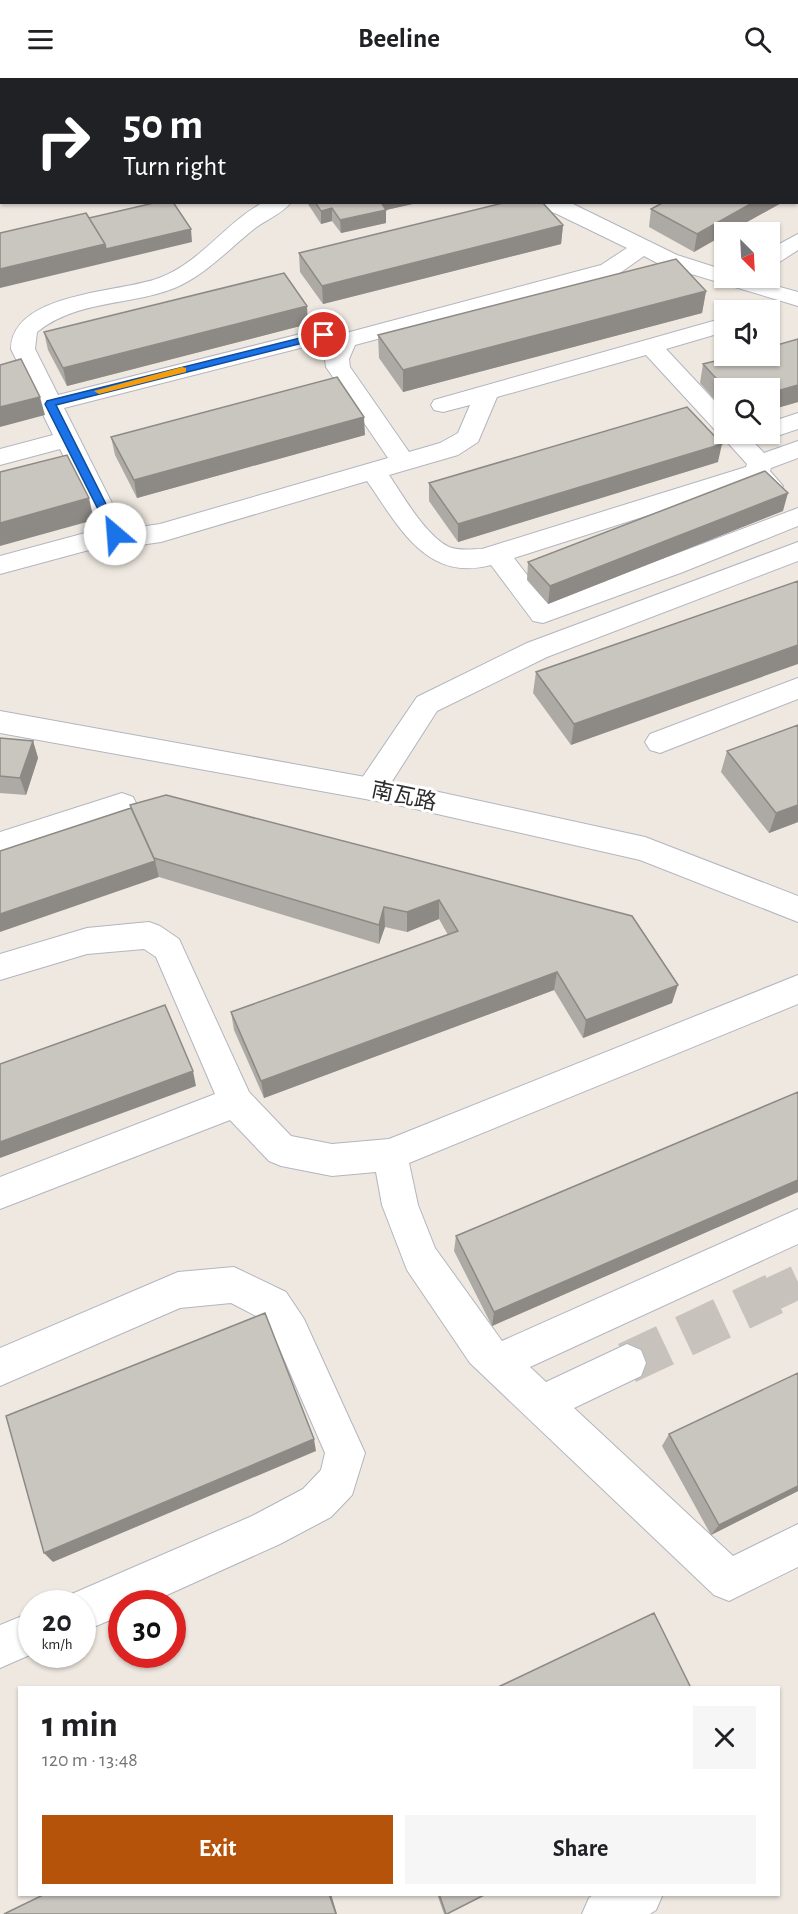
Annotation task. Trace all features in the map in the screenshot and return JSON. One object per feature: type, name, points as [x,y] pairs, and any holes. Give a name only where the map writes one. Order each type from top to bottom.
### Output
[{"type":"street","points":[[115,534],[23,349],[23,338],[29,327],[41,318],[73,305],[147,288],[184,276],[260,214],[277,204]]},
{"type":"street","points":[[549,204],[565,209],[669,260],[714,273]]},
{"type":"street","points":[[780,252],[798,241]]},
{"type":"street","points":[[0,438],[59,422],[324,335],[346,340],[609,270],[642,247]]},
{"type":"street","points":[[744,288],[755,296],[798,299]]},
{"type":"street","points":[[443,405],[714,328]]},
{"type":"street","points":[[346,340],[337,359],[338,367],[404,463]]},
{"type":"street","points":[[651,346],[714,414]]},
{"type":"street","points":[[0,565],[115,534],[133,537],[161,533],[449,449],[469,437],[487,392]]},
{"type":"street","points":[[0,457],[59,422]]},
{"type":"street","points":[[748,444],[798,473]]},
{"type":"street","points":[[374,472],[422,538],[439,552],[463,559],[483,558],[773,460]]},
{"type":"street","points":[[496,553],[543,614],[674,566],[798,516],[773,460]]},
{"type":"street","points":[[371,789],[427,704],[537,650],[798,551]]},
{"type":"street","points":[[660,742],[798,688]]},
{"type":"street","name":"南瓦路","points":[[0,722],[371,789],[645,849],[798,909]]},
{"type":"street","points":[[0,844],[122,805]]},
{"type":"street","points":[[0,967],[87,941],[149,935],[168,948],[236,1102],[281,1150],[332,1160],[390,1155],[798,988]]},
{"type":"street","points":[[0,1193],[236,1102]]},
{"type":"street","points":[[390,1155],[400,1206],[420,1258],[484,1350],[497,1363],[729,1580],[798,1545]]},
{"type":"street","points":[[497,1363],[798,1226]]},
{"type":"street","points":[[0,1367],[178,1290],[234,1285],[273,1305],[291,1332],[345,1453],[338,1481],[317,1503],[266,1530],[96,1605]]},
{"type":"street","points":[[541,1404],[627,1363]]},
{"type":"street","points":[[0,1647],[18,1640]]},
{"type":"street","points":[[604,1914],[636,1896]]},
{"type":"building","points":[[149,204],[174,204],[191,229],[106,249],[89,218]]},
{"type":"building","points":[[316,204],[382,204],[386,210],[340,220],[332,208],[321,211]]},
{"type":"building","points":[[499,204],[544,204],[563,225],[322,286],[299,253]]},
{"type":"building","points":[[660,204],[750,204],[718,222],[714,222],[714,224],[697,234],[651,209]]},
{"type":"building","points":[[86,213],[105,244],[0,269],[0,233]]},
{"type":"building","points":[[676,259],[706,291],[403,370],[378,335]]},
{"type":"building","points":[[284,273],[307,306],[63,368],[44,332]]},
{"type":"building","points":[[798,339],[798,385],[780,390],[780,378],[716,378],[703,364],[714,361],[714,366],[780,366],[780,344]]},
{"type":"building","points":[[21,359],[40,397],[0,407],[0,365]]},
{"type":"building","points":[[337,377],[364,417],[134,480],[111,437]]},
{"type":"building","points":[[687,407],[714,436],[714,444],[722,444],[458,524],[429,483]]},
{"type":"building","points":[[67,455],[89,498],[0,523],[0,472]]},
{"type":"building","points":[[765,471],[788,493],[550,586],[528,562]]},
{"type":"building","points":[[798,581],[798,645],[574,724],[536,672]]},
{"type":"building","points":[[798,725],[798,805],[776,813],[727,751]]},
{"type":"building","points":[[0,738],[33,741],[20,778],[0,776]]},
{"type":"building","points":[[166,795],[632,916],[678,985],[586,1020],[557,972],[261,1081],[231,1012],[458,931],[439,900],[407,912],[384,907],[379,925],[154,858],[130,805]]},
{"type":"building","points":[[131,808],[155,861],[0,914],[0,851]]},
{"type":"building","points":[[165,1005],[193,1071],[0,1142],[0,1064]]},
{"type":"building","points":[[798,1092],[798,1180],[494,1312],[456,1236]]},
{"type":"building","points":[[265,1313],[314,1439],[44,1553],[6,1416]]},
{"type":"building","points":[[798,1373],[798,1486],[719,1525],[669,1434]]},
{"type":"building","points":[[654,1613],[690,1686],[500,1686]]},
{"type":"building","points":[[41,1896],[330,1896],[336,1914],[4,1914]]},
{"type":"building","points":[[440,1896],[482,1896],[446,1914]]},
{"type":"tunnel","points":[[770,1295],[798,1282]]},
{"type":"tunnel","points":[[627,1363],[774,1294]]},
{"type":"slow traffic","points":[[99,391],[182,370]]},
{"type":"route","points":[[115,534],[50,404],[324,335]]}]
